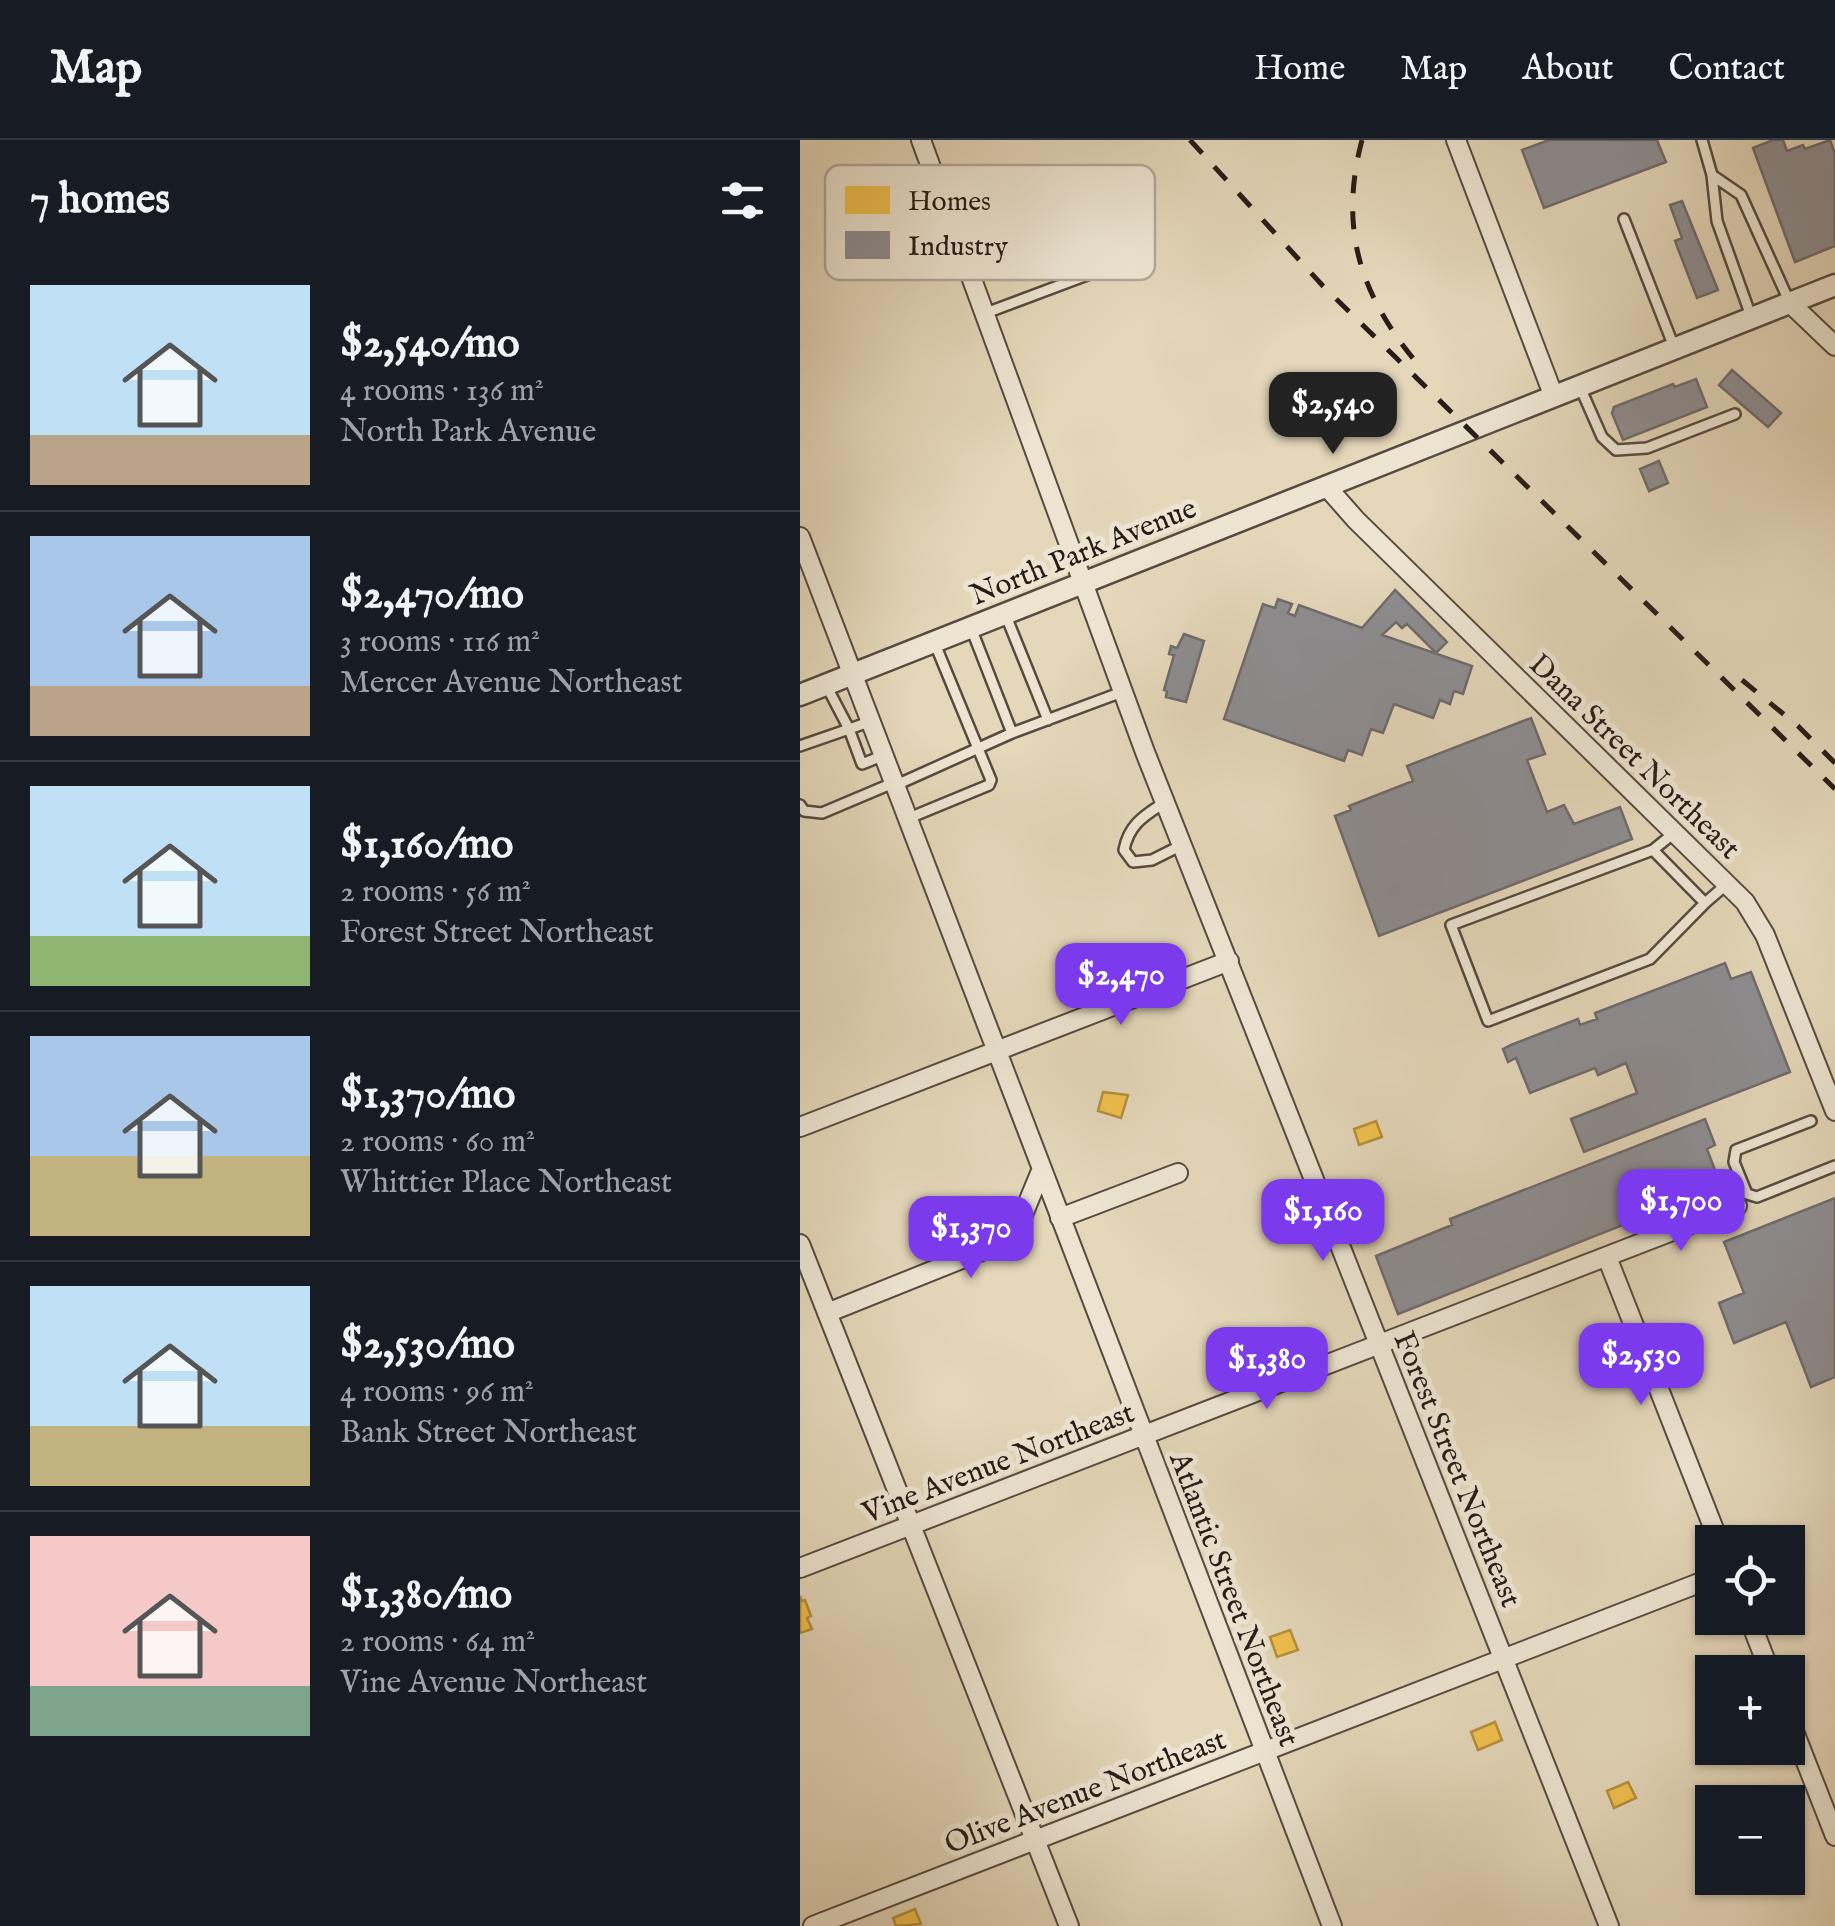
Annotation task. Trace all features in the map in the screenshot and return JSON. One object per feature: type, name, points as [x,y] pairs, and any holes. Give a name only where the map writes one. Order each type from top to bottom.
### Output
[{"type":"street","name":"Forest Street Northeast","points":[[921,140],[930,165]]},
{"type":"street","points":[[1456,140],[1554,397]]},
{"type":"street","name":"Forest Street Northeast","points":[[974,280],[1122,692],[1609,1926]]},
{"type":"street","name":"North Park Avenue","points":[[800,695],[1835,285]]},
{"type":"street","points":[[1790,304],[1835,346]]},
{"type":"street","name":"Dana Street Northeast","points":[[1326,486],[1727,884],[1761,925],[1835,1111]]},
{"type":"street","name":"Atlantic Street Northeast","points":[[800,537],[1332,1926]]},
{"type":"street","points":[[800,1127],[1228,961]]},
{"type":"street","points":[[827,1313],[1009,1240],[1041,1171]]},
{"type":"street","points":[[1060,1218],[1178,1173]]},
{"type":"street","name":"Vine Avenue Northeast","points":[[800,1568],[1737,1206]]},
{"type":"street","points":[[800,1244],[1069,1926]]},
{"type":"street","points":[[1608,1257],[1712,1525]]},
{"type":"street","name":"Olive Avenue Northeast","points":[[817,1925],[1695,1585]]},
{"type":"street","points":[[1805,1759],[1835,1836]]},
{"type":"lane","points":[[1702,140],[1712,175],[1717,221],[1752,319]]},
{"type":"lane","points":[[1712,175],[1742,194],[1790,304]]},
{"type":"lane","points":[[1624,219],[1675,349]]},
{"type":"lane","points":[[986,313],[1074,280]]},
{"type":"lane","points":[[1580,387],[1602,437],[1616,450],[1647,448],[1735,414]]},
{"type":"lane","points":[[1006,614],[1048,720]]},
{"type":"lane","points":[[971,628],[1012,734]]},
{"type":"lane","points":[[906,818],[989,786],[989,774],[934,642]]},
{"type":"lane","points":[[826,685],[862,764],[882,756]]},
{"type":"lane","points":[[800,805],[804,811],[822,814],[1122,692]]},
{"type":"lane","points":[[800,746],[869,722]]},
{"type":"lane","points":[[1165,802],[1136,820],[1127,834],[1124,850],[1133,862],[1142,863],[1182,845]]},
{"type":"lane","points":[[1674,832],[1654,850],[1451,925],[1488,1022],[1650,959],[1727,884]]},
{"type":"lane","points":[[1654,850],[1705,903]]},
{"type":"lane","points":[[1811,1120],[1736,1150],[1732,1156],[1748,1194],[1756,1197],[1835,1166]]},
{"type":"building: Homes","points":[[1103,1092],[1128,1095],[1121,1118],[1098,1111]]},
{"type":"building: Homes","points":[[1376,1121],[1382,1137],[1359,1145],[1354,1129]]},
{"type":"building: Homes","points":[[800,1596],[811,1616],[807,1618],[812,1629],[800,1633]]},
{"type":"building: Homes","points":[[1290,1630],[1298,1650],[1277,1657],[1270,1637]]},
{"type":"building: Homes","points":[[1495,1722],[1502,1740],[1478,1750],[1471,1732]]},
{"type":"building: Homes","points":[[1628,1782],[1636,1798],[1614,1808],[1607,1791]]},
{"type":"building: Homes","points":[[915,1909],[921,1924],[896,1926],[893,1918]]},
{"type":"building: Industry","points":[[1549,140],[1657,140],[1666,162],[1544,208],[1522,150]]},
{"type":"building: Industry","points":[[1783,140],[1787,151],[1830,140],[1835,154],[1835,246],[1795,262],[1753,148]]},
{"type":"building: Industry","points":[[1682,201],[1718,290],[1697,298],[1675,241],[1682,238],[1670,205]]},
{"type":"building: Industry","points":[[1732,370],[1781,413],[1768,427],[1719,385]]},
{"type":"building: Industry","points":[[1696,379],[1707,407],[1623,440],[1612,413],[1614,407]]},
{"type":"building: Industry","points":[[1659,461],[1668,483],[1649,491],[1640,469]]},
{"type":"building: Industry","points":[[1395,590],[1447,642],[1436,653],[1407,624],[1402,628],[1396,622],[1382,635],[1472,666],[1463,694],[1454,691],[1450,704],[1440,700],[1433,718],[1394,704],[1383,733],[1371,729],[1362,755],[1348,750],[1344,761],[1224,719],[1263,604],[1275,608],[1278,599],[1292,604],[1288,613],[1295,616],[1299,605],[1362,628]]},
{"type":"building: Industry","points":[[1184,634],[1204,641],[1186,702],[1166,697],[1164,690],[1174,655],[1169,654],[1171,646],[1177,648]]},
{"type":"building: Industry","points":[[1531,718],[1545,754],[1527,760],[1547,812],[1564,805],[1574,824],[1620,807],[1632,839],[1379,936],[1335,816],[1351,810],[1349,806],[1413,781],[1407,766]]},
{"type":"building: Industry","points":[[1725,963],[1731,979],[1751,972],[1790,1072],[1584,1152],[1571,1119],[1637,1093],[1626,1063],[1598,1075],[1595,1068],[1530,1093],[1516,1058],[1508,1062],[1503,1049],[1511,1045],[1578,1019],[1580,1025],[1597,1019],[1595,1013]]},
{"type":"building: Industry","points":[[1705,1119],[1715,1145],[1707,1149],[1721,1186],[1398,1314],[1376,1256],[1452,1225],[1450,1219]]},
{"type":"building: Industry","points":[[1835,1198],[1835,1377],[1811,1387],[1786,1322],[1734,1343],[1719,1303],[1744,1293],[1724,1242]]},
{"type":"railway","points":[[1190,140],[1323,286],[1835,789]]},
{"type":"railway","points":[[1362,140],[1353,202],[1359,258],[1380,310],[1416,362]]},
{"type":"railway","points":[[1742,680],[1835,763]]}]
